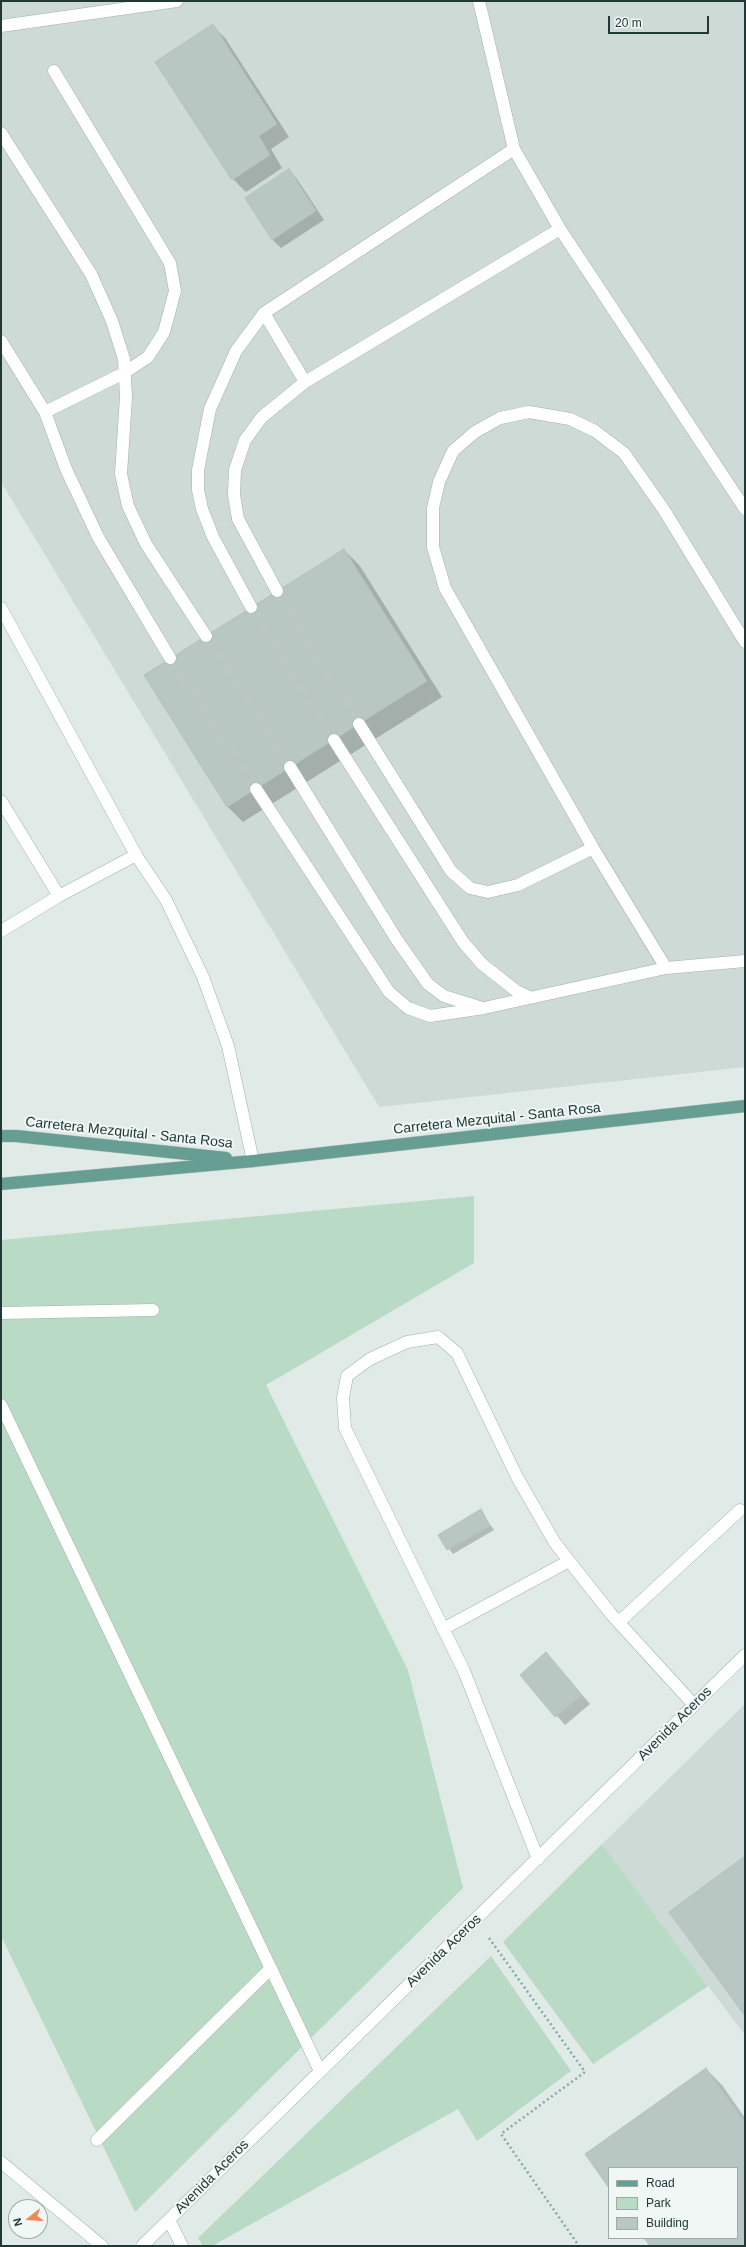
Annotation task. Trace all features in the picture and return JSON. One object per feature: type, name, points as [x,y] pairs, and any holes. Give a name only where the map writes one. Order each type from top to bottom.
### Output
[{"type":"main road","name":"Carretera Mezquital - Santa Rosa","points":[[1,1184],[253,1161],[745,1106]]},
{"type":"main road","name":"Carretera Mezquital - Santa Rosa","points":[[1,1136],[16,1136],[253,1161]]},
{"type":"street","points":[[1,26],[177,1]]},
{"type":"street","points":[[479,1],[514,149],[560,229],[745,509]]},
{"type":"street","points":[[45,412],[124,373],[148,357],[164,332],[175,291],[170,263],[54,71]]},
{"type":"street","points":[[1,133],[91,274],[112,321],[124,359],[126,397],[121,474],[128,506],[146,544],[206,636]]},
{"type":"street","points":[[252,607],[213,537],[202,509],[198,490],[198,470],[210,409],[236,351],[264,313],[514,149]]},
{"type":"street","points":[[277,591],[238,519],[234,495],[235,470],[245,440],[262,418],[305,382],[560,229]]},
{"type":"street","points":[[264,313],[305,382]]},
{"type":"street","points":[[1,341],[45,412],[66,469],[98,537],[170,658]]},
{"type":"street","points":[[666,968],[593,848],[445,588],[433,547],[433,508],[439,482],[453,451],[475,432],[500,418],[529,412],[570,419],[595,431],[624,453],[664,510],[745,642]]},
{"type":"street","points":[[1,608],[136,855],[166,900],[203,977],[228,1046],[253,1161]]},
{"type":"street","points":[[359,724],[451,871],[470,888],[488,892],[518,885],[593,848]]},
{"type":"street","points":[[334,740],[463,942],[482,964],[515,990],[529,997]]},
{"type":"street","points":[[290,767],[397,940],[428,984],[444,996],[484,1008]]},
{"type":"street","points":[[256,789],[389,992],[408,1008],[430,1016],[484,1008],[666,968],[745,961]]},
{"type":"street","points":[[1,801],[4,814],[59,896]]},
{"type":"street","points":[[1,931],[59,896],[136,855]]},
{"type":"street","points":[[1,1313],[154,1310]]},
{"type":"street","points":[[538,1859],[464,1671],[345,1428],[343,1398],[347,1376],[370,1359],[407,1342],[438,1337],[458,1353],[517,1477],[555,1543],[619,1622],[694,1705]]},
{"type":"street","points":[[1,1405],[320,2071]]},
{"type":"street","points":[[619,1622],[740,1510]]},
{"type":"street","points":[[443,1629],[570,1561]]},
{"type":"street","name":"Avenida Aceros","points":[[142,2246],[745,1655]]},
{"type":"street","points":[[97,2140],[270,1969]]},
{"type":"street","points":[[1,2162],[102,2246]]},
{"type":"street","points":[[169,2220],[182,2246]]},
{"type":"path","points":[[476,1920],[585,2072],[501,2134],[579,2246]]},
{"type":"shaded area","points":[[1,1],[745,1],[745,1067],[379,1107],[1,482]]},
{"type":"shaded area","points":[[745,1704],[745,2035],[602,1844]]},
{"type":"green space","points":[[474,1196],[474,1263],[266,1385],[408,1670],[463,1888],[135,2212],[1,1936],[1,1240]]},
{"type":"green space","points":[[602,1844],[708,1986],[593,2064],[503,1942]]},
{"type":"green space","points":[[491,1956],[571,2071],[477,2141],[458,2109],[212,2246],[203,2246],[198,2238]]},
{"type":"building","points":[[213,24],[277,124],[259,136],[270,155],[232,180],[155,62]]},
{"type":"building","points":[[289,169],[316,211],[272,240],[245,198]]},
{"type":"building","points":[[344,549],[427,681],[227,807],[144,675]]},
{"type":"building","points":[[481,1509],[490,1526],[447,1550],[438,1535]]},
{"type":"building","points":[[546,1652],[582,1695],[555,1717],[520,1675]]},
{"type":"building","points":[[745,1856],[745,2016],[669,1912]]},
{"type":"building","points":[[706,2068],[745,2123],[745,2246],[650,2246],[645,2239],[738,2239],[738,2167],[608,2167],[608,2187],[585,2154]]},
{"type":"tunnel","points":[[277,591],[359,724]]},
{"type":"tunnel","points":[[251,607],[334,740]]},
{"type":"tunnel","points":[[206,636],[290,767]]},
{"type":"tunnel","points":[[170,658],[256,789]]}]
